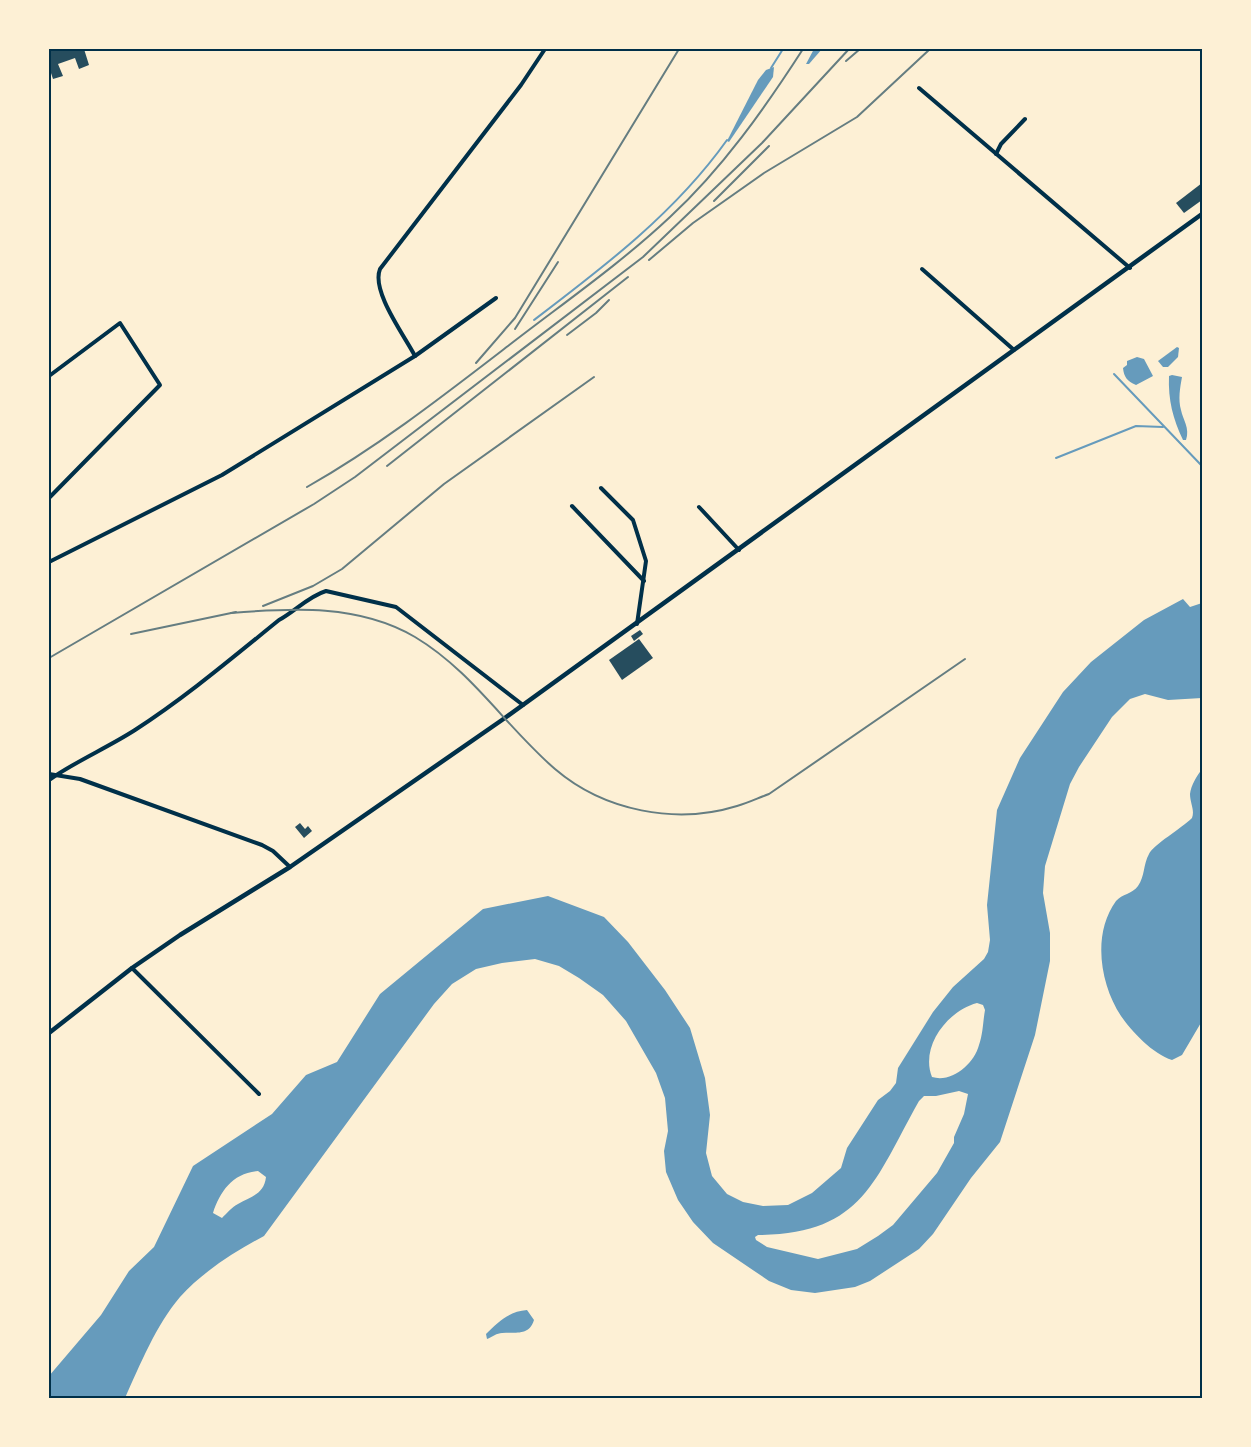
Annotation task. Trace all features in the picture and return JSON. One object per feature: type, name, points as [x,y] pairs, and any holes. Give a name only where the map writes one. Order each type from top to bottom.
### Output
[{"type":"street","points":[[415,356],[378,286],[377,277],[380,269],[521,85],[545,49]]},
{"type":"street","points":[[919,88],[1130,268]]},
{"type":"street","points":[[996,154],[1000,144],[1025,119]]},
{"type":"street","points":[[49,1033],[132,968],[180,935],[290,867],[523,705],[1130,268],[1202,214]]},
{"type":"street","points":[[922,269],[1014,350]]},
{"type":"street","points":[[49,562],[222,474],[415,356],[496,298]]},
{"type":"street","points":[[49,376],[120,323],[160,385],[49,498]]},
{"type":"street","points":[[601,488],[633,520],[646,561],[637,624]]},
{"type":"street","points":[[572,506],[644,581]]},
{"type":"street","points":[[699,507],[739,550]]},
{"type":"street","points":[[49,780],[68,766],[133,731],[193,690],[278,620],[294,612],[316,595],[326,591],[396,607],[523,705]]},
{"type":"street","points":[[49,774],[80,779],[262,845],[273,851],[290,867]]},
{"type":"street","points":[[132,968],[259,1094]]},
{"type":"water","points":[[814,49],[822,49],[809,64],[806,64]]},
{"type":"water","points":[[774,67],[773,77],[729,142],[727,141],[758,80],[766,70]]},
{"type":"water","points":[[1177,347],[1179,348],[1178,357],[1168,367],[1163,367],[1158,361]]},
{"type":"water","points":[[1137,357],[1144,359],[1153,376],[1136,385],[1126,378],[1123,368],[1127,365],[1127,361]]},
{"type":"water","points":[[1169,376],[1182,377],[1180,402],[1187,428],[1186,440],[1183,440],[1176,425],[1172,409],[1169,393]]},
{"type":"water","points":[[1183,599],[1190,607],[1202,603],[1202,698],[1168,700],[1145,694],[1130,699],[1112,717],[1070,784],[1045,866],[1043,893],[1050,933],[1050,961],[1035,1035],[1000,1142],[971,1178],[933,1234],[919,1249],[870,1281],[855,1287],[815,1293],[791,1290],[769,1281],[713,1243],[693,1222],[678,1200],[666,1172],[664,1151],[668,1131],[665,1098],[656,1073],[626,1021],[603,995],[559,966],[535,959],[502,963],[476,969],[452,984],[434,1004],[264,1236],[220,1263],[198,1279],[180,1297],[163,1320],[125,1398],[49,1398],[49,1376],[101,1315],[129,1271],[154,1247],[193,1166],[272,1114],[306,1075],[337,1062],[380,994],[483,909],[548,896],[604,917],[628,942],[665,990],[690,1028],[705,1078],[710,1115],[706,1153],[712,1176],[727,1194],[743,1202],[763,1206],[788,1205],[812,1193],[841,1168],[847,1148],[878,1100],[890,1091],[896,1083],[898,1068],[933,1012],[953,987],[984,959],[988,952],[990,940],[987,905],[997,810],[1020,758],[1063,692],[1091,662],[1144,620]],"holes":[[[977,1003],[983,1005],[985,1010],[980,1041],[972,1059],[954,1075],[940,1078],[932,1077],[929,1066],[930,1054],[939,1032],[946,1022],[956,1014],[966,1007]],[[959,1091],[968,1094],[964,1114],[954,1137],[954,1143],[937,1173],[893,1225],[857,1249],[818,1259],[767,1247],[756,1240],[755,1237],[758,1235],[793,1232],[821,1225],[843,1213],[861,1198],[876,1178],[919,1101],[924,1096],[936,1096]],[[258,1171],[266,1177],[260,1191],[234,1207],[222,1218],[213,1213],[219,1197],[229,1184],[241,1175]]]},
{"type":"water","points":[[1202,769],[1202,1021],[1182,1055],[1172,1060],[1158,1053],[1144,1042],[1121,1016],[1108,989],[1104,974],[1101,943],[1108,914],[1118,899],[1138,886],[1149,854],[1162,841],[1192,818],[1190,794],[1194,781]]},
{"type":"water","points":[[527,1310],[534,1320],[529,1329],[521,1332],[500,1333],[487,1339],[486,1334],[500,1321],[515,1312]]},
{"type":"building","points":[[49,49],[84,49],[89,65],[79,69],[75,58],[58,64],[63,76],[53,79],[49,67]]},
{"type":"building","points":[[1202,183],[1202,200],[1184,213],[1176,203]]},
{"type":"building","points":[[640,630],[643,634],[634,641],[631,636]]},
{"type":"building","points":[[639,639],[653,658],[622,680],[609,660]]},
{"type":"building","points":[[300,823],[305,829],[308,826],[312,831],[304,838],[295,827]]},
{"type":"waterway","points":[[771,68],[783,49]]},
{"type":"waterway","points":[[534,320],[613,259],[662,215],[707,166],[727,140]]},
{"type":"waterway","points":[[1114,374],[1202,466]]},
{"type":"waterway","points":[[1056,458],[1136,426],[1163,427]]},
{"type":"railway","points":[[476,363],[515,318],[679,49]]},
{"type":"railway","points":[[307,487],[360,455],[435,402],[651,234],[689,198],[725,158],[774,93],[803,49]]},
{"type":"railway","points":[[49,658],[314,504],[355,477],[643,257],[762,143],[849,49]]},
{"type":"railway","points":[[846,61],[860,49]]},
{"type":"railway","points":[[649,260],[693,223],[764,173],[857,117],[930,49]]},
{"type":"railway","points":[[714,201],[769,146]]},
{"type":"railway","points":[[515,329],[558,262]]},
{"type":"railway","points":[[387,466],[628,277]]},
{"type":"railway","points":[[567,335],[596,313],[609,300]]},
{"type":"railway","points":[[263,606],[313,586],[342,569],[444,484],[594,377]]},
{"type":"railway","points":[[231,613],[278,610],[325,611],[349,614],[394,626],[415,637],[454,666],[537,753],[574,783],[618,804],[666,814],[714,812],[741,805],[769,794],[965,659]]},
{"type":"railway","points":[[131,634],[236,612]]}]
